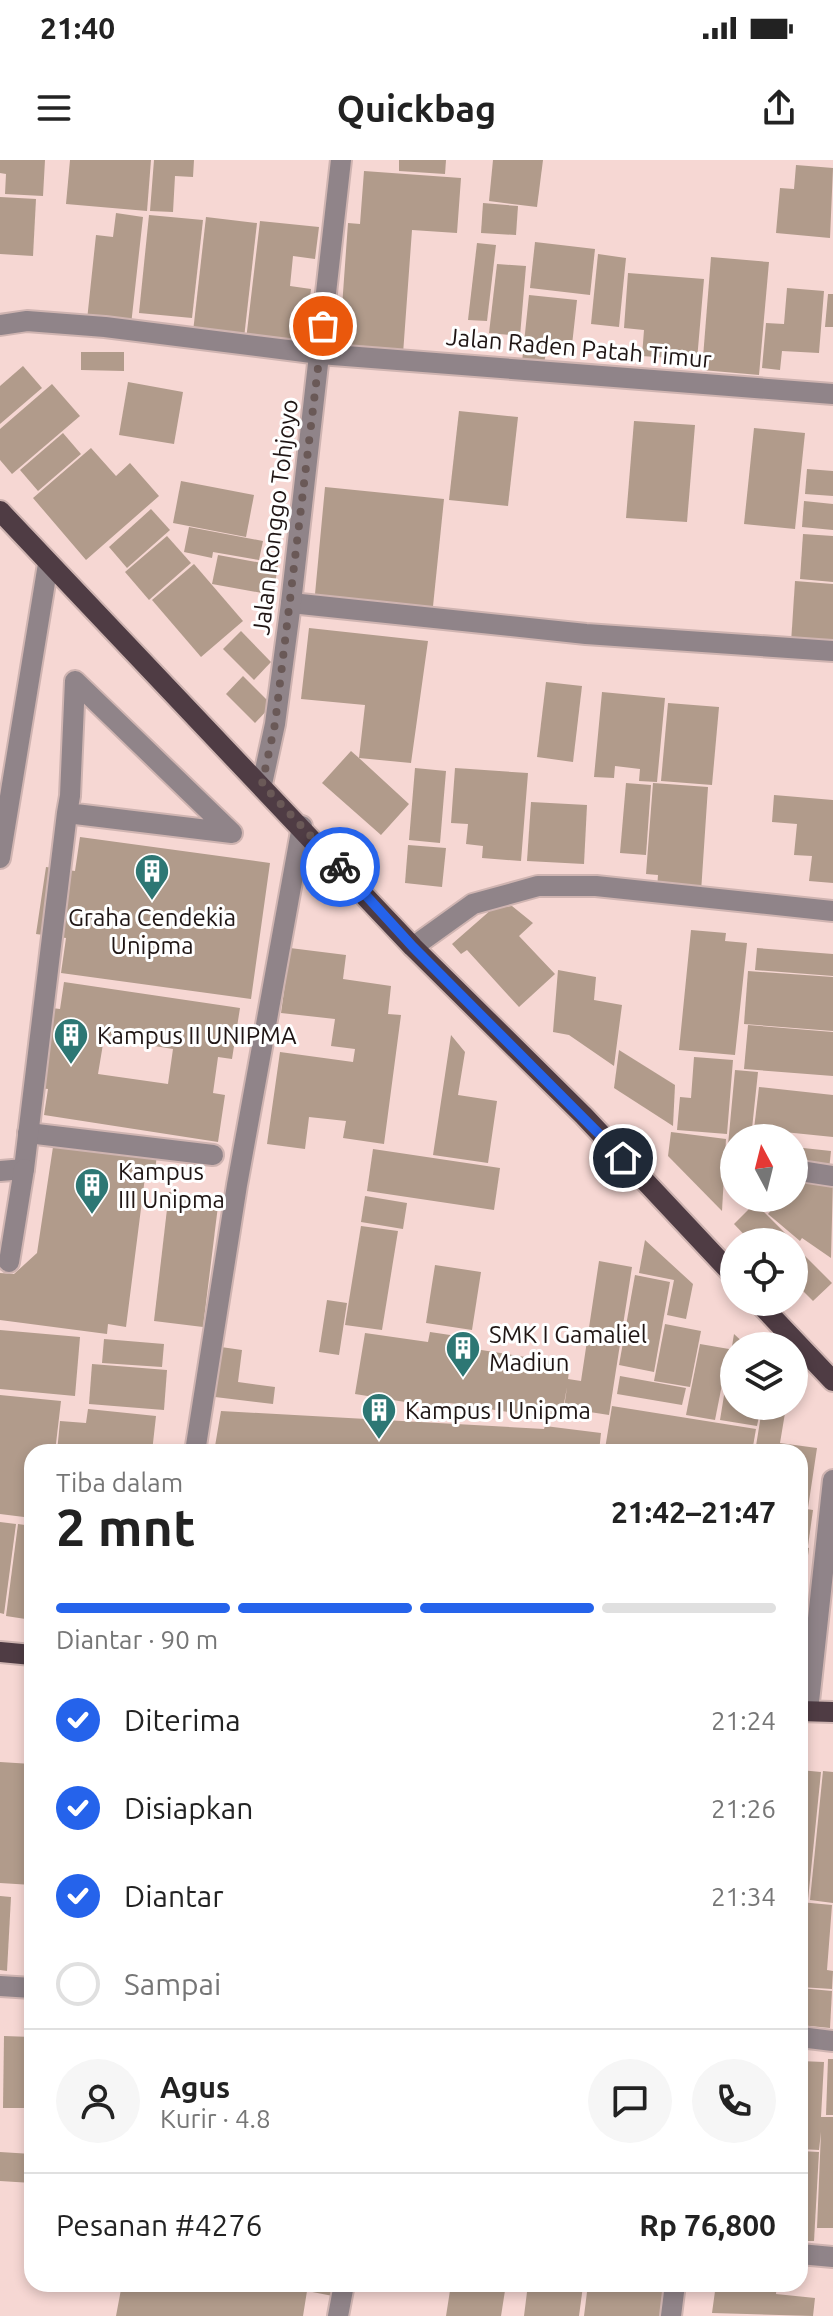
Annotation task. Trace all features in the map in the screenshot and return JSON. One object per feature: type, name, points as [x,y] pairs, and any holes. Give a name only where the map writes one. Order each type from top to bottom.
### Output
[{"type":"main road","points":[[0,511],[302,826],[413,947],[584,1116],[720,1261]]},
{"type":"main road","points":[[771,1316],[833,1381]]},
{"type":"main road","points":[[0,1652],[24,1654]]},
{"type":"main road","points":[[808,1711],[833,1712]]},
{"type":"street","name":"Jalan Ronggo Tohjoyo","points":[[262,784],[275,724],[291,603],[341,160]]},
{"type":"street","name":"Jalan Raden Patah Timur","points":[[0,325],[27,321],[105,327],[320,354],[833,394]]},
{"type":"street","points":[[0,858],[7,777],[48,564]]},
{"type":"street","points":[[291,603],[586,634],[833,651]]},
{"type":"street","points":[[9,1262],[24,1169],[67,813],[75,681],[232,833],[67,813]]},
{"type":"street","points":[[196,1444],[237,1185],[302,826]]},
{"type":"street","points":[[413,947],[473,904],[538,886],[596,886],[833,911]]},
{"type":"street","points":[[28,1133],[213,1155]]},
{"type":"street","points":[[0,1171],[24,1169]]},
{"type":"street","points":[[808,1172],[833,1176]]},
{"type":"street","points":[[808,1679],[833,1480]]},
{"type":"street","points":[[0,1986],[24,1988]]},
{"type":"street","points":[[808,2038],[833,2041]]},
{"type":"street","points":[[808,2255],[833,2257]]},
{"type":"street","points":[[338,2316],[342,2292]]},
{"type":"street","points":[[671,2316],[674,2292]]},
{"type":"building","points":[[0,160],[45,160],[43,196],[5,194],[6,174],[0,173]]},
{"type":"building","points":[[70,160],[151,160],[147,211],[66,204]]},
{"type":"building","points":[[154,160],[194,160],[193,177],[175,176],[173,212],[150,211]]},
{"type":"building","points":[[399,160],[446,160],[445,174],[399,171]]},
{"type":"building","points":[[493,160],[543,160],[537,207],[489,201]]},
{"type":"building","points":[[796,165],[833,168],[830,238],[776,233],[780,188],[794,189]]},
{"type":"building","points":[[364,171],[461,178],[457,233],[412,230],[403,354],[339,349],[348,223],[360,224]]},
{"type":"building","points":[[0,197],[36,199],[33,256],[0,254]]},
{"type":"building","points":[[483,203],[518,206],[516,235],[481,233]]},
{"type":"building","points":[[116,213],[143,217],[131,325],[87,320],[96,235],[113,237]]},
{"type":"building","points":[[149,215],[203,220],[192,318],[139,313]]},
{"type":"building","points":[[206,217],[257,223],[244,338],[193,332]]},
{"type":"building","points":[[260,221],[319,227],[315,259],[293,256],[290,286],[311,289],[304,346],[246,340]]},
{"type":"building","points":[[535,242],[595,249],[590,295],[530,288]]},
{"type":"building","points":[[477,243],[496,245],[487,321],[468,320]]},
{"type":"building","points":[[598,254],[626,258],[619,327],[591,324]]},
{"type":"building","points":[[711,257],[769,262],[759,375],[702,370]]},
{"type":"building","points":[[497,264],[526,266],[520,336],[489,333]]},
{"type":"building","points":[[628,273],[704,279],[697,360],[642,356],[644,330],[624,328]]},
{"type":"building","points":[[787,288],[824,291],[819,353],[782,351],[780,370],[762,368],[766,323],[784,324]]},
{"type":"building","points":[[828,294],[833,294],[833,327],[825,327]]},
{"type":"building","points":[[529,295],[577,300],[571,354],[546,351],[544,365],[522,362]]},
{"type":"building","points":[[81,352],[124,352],[124,371],[81,370]]},
{"type":"building","points":[[23,366],[42,388],[0,424],[0,386]]},
{"type":"building","points":[[128,382],[183,392],[174,444],[119,435]]},
{"type":"building","points":[[52,384],[80,416],[12,474],[0,460],[0,429]]},
{"type":"building","points":[[459,411],[518,417],[508,506],[449,500]]},
{"type":"building","points":[[634,421],[695,425],[687,522],[626,518]]},
{"type":"building","points":[[754,428],[805,433],[795,529],[744,524]]},
{"type":"building","points":[[63,433],[81,454],[38,491],[20,470]]},
{"type":"building","points":[[91,448],[116,476],[130,463],[159,496],[86,560],[33,498]]},
{"type":"building","points":[[807,469],[833,471],[833,496],[805,494]]},
{"type":"building","points":[[181,481],[254,495],[246,537],[173,523]]},
{"type":"building","points":[[325,487],[444,499],[432,616],[314,605]]},
{"type":"building","points":[[804,501],[833,504],[833,530],[802,527]]},
{"type":"building","points":[[151,509],[170,530],[127,568],[109,547]]},
{"type":"building","points":[[189,527],[263,541],[259,560],[213,552],[212,558],[184,552]]},
{"type":"building","points":[[803,534],[833,536],[833,582],[800,579]]},
{"type":"building","points":[[167,536],[191,563],[149,600],[125,572]]},
{"type":"building","points":[[218,555],[278,566],[273,595],[212,584]]},
{"type":"building","points":[[194,564],[243,621],[201,657],[152,600]]},
{"type":"building","points":[[795,581],[833,584],[833,646],[791,643]]},
{"type":"building","points":[[309,628],[428,641],[411,763],[359,758],[365,705],[301,699]]},
{"type":"building","points":[[241,631],[271,662],[254,680],[223,649]]},
{"type":"building","points":[[243,676],[272,705],[255,723],[226,694]]},
{"type":"building","points":[[546,682],[582,686],[573,762],[537,757]]},
{"type":"building","points":[[602,692],[665,698],[657,782],[639,781],[640,769],[615,766],[614,778],[594,777]]},
{"type":"building","points":[[668,703],[719,707],[712,785],[661,781]]},
{"type":"building","points":[[351,751],[409,804],[381,835],[322,783]]},
{"type":"building","points":[[415,768],[446,771],[440,843],[409,840]]},
{"type":"building","points":[[455,768],[528,773],[521,861],[482,858],[483,846],[466,844],[468,824],[451,823]]},
{"type":"building","points":[[626,783],[651,785],[646,855],[620,853]]},
{"type":"building","points":[[653,783],[708,787],[701,892],[657,889],[658,875],[646,874]]},
{"type":"building","points":[[774,795],[833,800],[833,883],[809,881],[812,856],[794,855],[797,824],[772,822]]},
{"type":"building","points":[[531,802],[587,805],[584,864],[527,861]]},
{"type":"building","name":"Graha Cendekia Unipma","points":[[80,837],[270,863],[251,999],[61,973],[66,938],[36,934],[46,867],[75,871]]},
{"type":"building","points":[[408,845],[446,848],[442,887],[405,883]]},
{"type":"building","points":[[512,906],[533,923],[519,936],[555,974],[519,1007],[467,950],[461,954],[452,944],[492,909]]},
{"type":"building","points":[[691,930],[726,933],[725,941],[747,943],[735,1055],[679,1050]]},
{"type":"building","points":[[290,948],[346,955],[343,979],[391,986],[388,1014],[401,1015],[384,1144],[343,1138],[346,1121],[309,1117],[305,1149],[267,1144],[280,1052],[353,1062],[355,1049],[331,1046],[335,1019],[281,1013]]},
{"type":"building","points":[[757,948],[833,954],[833,976],[755,970]]},
{"type":"building","points":[[558,970],[596,977],[594,1000],[622,1005],[614,1066],[569,1035],[553,1032]]},
{"type":"building","points":[[748,971],[833,977],[833,1031],[744,1024]]},
{"type":"building","name":"Kampus II UNIPMA","points":[[64,982],[240,1008],[232,1059],[218,1057],[213,1093],[225,1095],[218,1142],[44,1115],[48,1089],[39,1088],[52,1008],[60,1009]],"holes":[[[104,1038],[173,1049],[168,1084],[98,1074]]]},
{"type":"building","points":[[748,1025],[833,1032],[833,1076],[744,1069]]},
{"type":"building","points":[[451,1035],[465,1052],[458,1095],[497,1101],[488,1163],[433,1155]]},
{"type":"building","points":[[619,1050],[675,1085],[673,1126],[614,1088]]},
{"type":"building","points":[[694,1057],[733,1060],[728,1124],[720,1124],[720,1133],[677,1130],[680,1097],[691,1098]]},
{"type":"building","points":[[735,1070],[758,1072],[752,1124],[730,1124]]},
{"type":"building","points":[[759,1087],[833,1095],[833,1137],[808,1134],[808,1124],[755,1124]]},
{"type":"building","name":"Kampus III Unipma","points":[[56,1127],[159,1140],[154,1178],[145,1177],[126,1327],[108,1324],[107,1334],[0,1320],[0,1273],[14,1274],[37,1253]]},
{"type":"building","points":[[671,1132],[720,1138],[720,1209],[668,1156]]},
{"type":"building","points":[[373,1149],[500,1168],[494,1210],[367,1191]]},
{"type":"building","points":[[808,1149],[831,1151],[829,1170],[808,1168]]},
{"type":"building","points":[[808,1175],[833,1179],[831,1258],[808,1242],[808,1228],[785,1228],[768,1214],[808,1212]]},
{"type":"building","points":[[169,1192],[219,1198],[203,1327],[154,1321]]},
{"type":"building","points":[[365,1196],[407,1203],[403,1229],[361,1222]]},
{"type":"building","points":[[746,1212],[764,1212],[780,1228],[738,1228],[734,1224]]},
{"type":"building","points":[[361,1226],[398,1231],[382,1330],[345,1325]]},
{"type":"building","points":[[645,1240],[693,1284],[686,1319],[667,1315],[674,1280],[639,1273]]},
{"type":"building","points":[[808,1259],[832,1283],[813,1301],[808,1296]]},
{"type":"building","name":"SMK I Gamaliel Madiun","points":[[599,1261],[632,1267],[609,1415],[564,1408],[567,1387],[561,1420],[449,1403],[449,1409],[355,1394],[365,1333],[428,1342],[430,1332],[477,1339],[475,1349],[570,1364],[568,1379],[581,1381]]},
{"type":"building","points":[[435,1265],[481,1272],[472,1330],[426,1323]]},
{"type":"building","points":[[635,1275],[670,1282],[654,1372],[619,1365]]},
{"type":"building","points":[[327,1300],[347,1303],[339,1355],[319,1352]]},
{"type":"building","points":[[665,1324],[701,1331],[690,1387],[654,1381]]},
{"type":"building","points":[[0,1330],[80,1337],[75,1396],[0,1389]]},
{"type":"building","points":[[104,1339],[164,1344],[162,1367],[102,1363]]},
{"type":"building","points":[[700,1344],[720,1347],[720,1395],[715,1420],[686,1415]]},
{"type":"building","points":[[221,1347],[242,1350],[238,1382],[275,1387],[273,1404],[215,1397]]},
{"type":"building","points":[[92,1364],[167,1370],[164,1410],[89,1404]]},
{"type":"building","points":[[620,1376],[686,1388],[682,1405],[617,1394]]},
{"type":"building","points":[[0,1395],[61,1401],[56,1444],[24,1444],[24,1517],[0,1514]]},
{"type":"building","points":[[612,1406],[756,1429],[753,1444],[606,1444]]},
{"type":"building","points":[[88,1409],[156,1416],[153,1444],[58,1444],[60,1421],[86,1423]]},
{"type":"building","name":"Kampus I Unipma","points":[[221,1411],[544,1429],[545,1426],[601,1433],[600,1444],[215,1444]]},
{"type":"building","points":[[720,1420],[758,1420],[757,1426]]},
{"type":"building","points":[[760,1420],[784,1420],[780,1443],[787,1444],[756,1444]]},
{"type":"building","points":[[808,1447],[817,1448],[808,1508]]},
{"type":"building","points":[[808,1509],[813,1510],[808,1546]]},
{"type":"building","points":[[0,1522],[16,1524],[4,1614],[0,1613]]},
{"type":"building","points":[[18,1524],[24,1525],[24,1619],[6,1616]]},
{"type":"building","points":[[0,1762],[24,1764],[24,1884],[0,1883]]},
{"type":"building","points":[[808,1771],[821,1772],[808,1900]]},
{"type":"building","points":[[823,1771],[833,1772],[833,1903],[810,1900]]},
{"type":"building","points":[[0,1896],[11,1897],[7,1971],[0,1970]]},
{"type":"building","points":[[808,1903],[832,1905],[827,1970],[833,1971],[832,1989],[808,1988]]},
{"type":"building","points":[[808,1989],[832,1991],[830,2028],[808,2026]]},
{"type":"building","points":[[4,2036],[24,2037],[24,2108],[3,2108]]},
{"type":"building","points":[[828,2059],[833,2059],[833,2115],[826,2115]]},
{"type":"building","points":[[808,2061],[824,2062],[821,2117],[833,2117],[833,2228],[817,2228],[821,2132],[819,2150],[808,2149]]},
{"type":"building","points":[[808,2151],[819,2152],[814,2241],[808,2241]]},
{"type":"building","points":[[0,2152],[24,2154],[24,2182],[0,2181]]},
{"type":"building","points":[[120,2292],[307,2292],[303,2316],[116,2316]]},
{"type":"building","points":[[312,2292],[334,2292],[333,2296]]},
{"type":"building","points":[[450,2292],[505,2292],[501,2316],[446,2316]]},
{"type":"building","points":[[527,2292],[582,2292],[579,2316],[524,2316]]},
{"type":"building","points":[[587,2292],[664,2292],[661,2316],[584,2316]]},
{"type":"building","points":[[715,2292],[776,2292],[815,2298],[813,2316],[712,2313]]},
{"type":"way so far","points":[[323,326],[275,724],[262,784],[340,867]]},
{"type":"place","name":"Graha Cendekia Unipma","points":[[152,902]]},
{"type":"place","name":"Kampus II UNIPMA","points":[[71,1066]]},
{"type":"place","name":"Kampus III Unipma","points":[[92,1216]]},
{"type":"place","name":"SMK I Gamaliel Madiun","points":[[463,1379]]},
{"type":"place","name":"Kampus I Unipma","points":[[379,1441]]},
{"type":"route","points":[[340,867],[413,947],[623,1158]]}]
